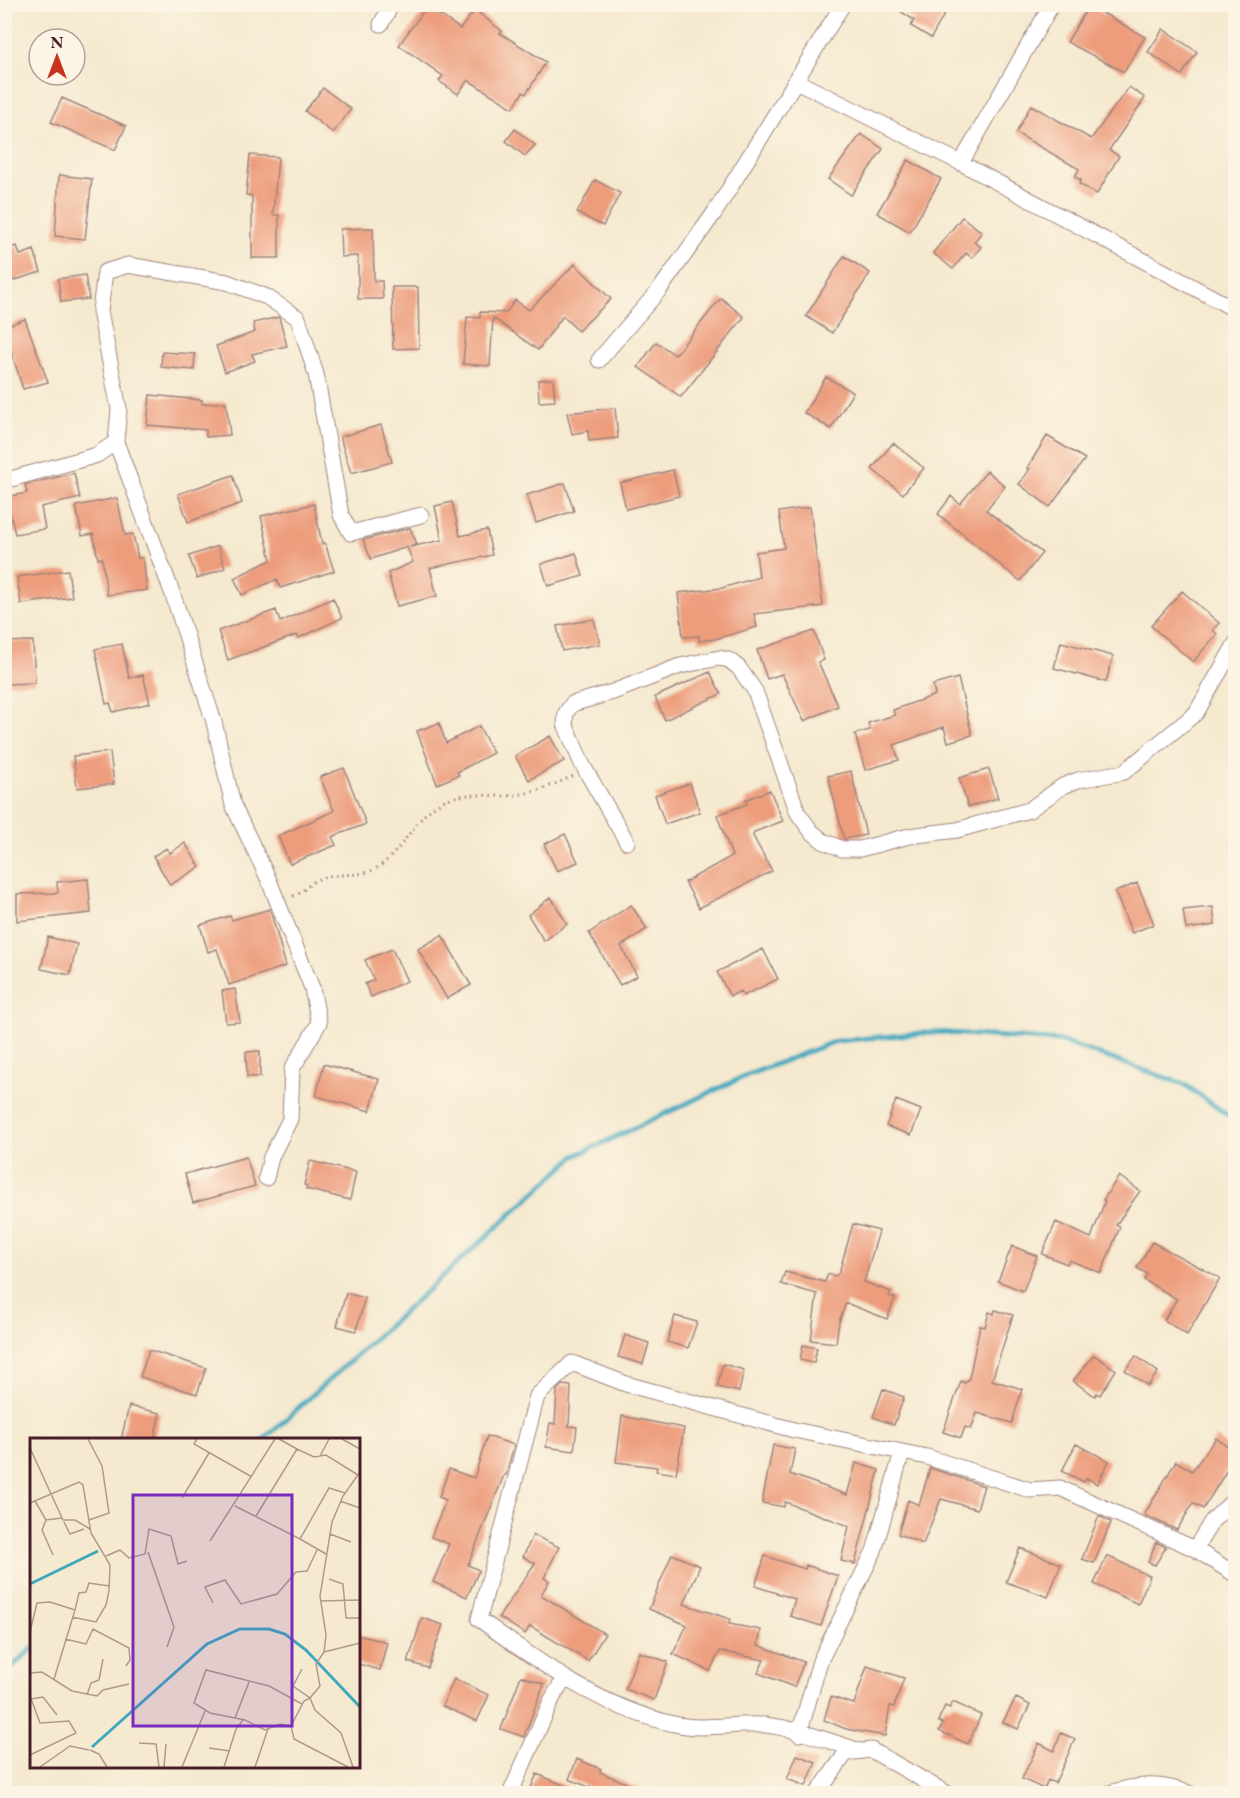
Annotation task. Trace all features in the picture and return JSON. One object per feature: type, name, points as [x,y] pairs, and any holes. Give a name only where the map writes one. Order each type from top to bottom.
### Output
[{"type":"street","points":[[381,24],[392,4]]},
{"type":"street","points":[[599,360],[660,289],[715,212],[843,4]]},
{"type":"street","points":[[961,163],[1052,4]]},
{"type":"street","points":[[796,81],[961,163],[1236,310]]},
{"type":"street","points":[[266,1178],[271,1157],[290,1119],[292,1070],[319,1023],[312,988],[277,900],[233,805],[211,711],[173,595],[116,442],[119,409],[100,311],[105,272],[128,265],[227,282],[267,297],[298,318],[316,374],[341,515],[351,533],[421,515]]},
{"type":"street","points":[[4,481],[97,455],[116,442]]},
{"type":"street","points":[[627,842],[598,796],[582,764],[565,724],[566,713],[572,704],[613,693],[680,666],[719,658],[729,660],[755,691],[798,813],[811,831],[823,841],[842,849],[860,849],[909,836],[957,830],[1029,810],[1063,786],[1078,780],[1124,772],[1189,721],[1236,643]]},
{"type":"street","points":[[857,1750],[768,1725],[698,1728],[674,1724],[601,1698],[564,1680],[479,1619],[537,1396],[572,1363],[626,1384],[771,1424],[927,1457],[1030,1490],[1060,1488],[1196,1549],[1236,1575]]},
{"type":"street","points":[[799,1734],[820,1661],[874,1551],[894,1470],[902,1452]]},
{"type":"street","points":[[1196,1549],[1212,1521],[1236,1498]]},
{"type":"street","points":[[510,1794],[552,1698],[564,1680]]},
{"type":"street","points":[[817,1794],[836,1763],[846,1753],[857,1750],[871,1750],[884,1755],[948,1794]]},
{"type":"street","points":[[1106,1794],[1148,1784],[1174,1787],[1191,1794]]},
{"type":"path","points":[[277,900],[301,893],[316,880],[373,870],[401,845],[423,817],[442,801],[474,794],[503,796],[538,792],[573,776],[582,764]]},
{"type":"building","points":[[889,4],[950,4],[931,38],[911,26],[914,20]]},
{"type":"building","points":[[1089,5],[1145,37],[1124,72],[1067,42]]},
{"type":"building","points":[[427,6],[460,29],[475,10],[502,31],[500,33],[546,62],[526,94],[523,92],[513,108],[468,80],[458,94],[439,81],[443,76],[399,45]]},
{"type":"building","points":[[1163,29],[1197,52],[1182,75],[1148,52]]},
{"type":"building","points":[[1129,87],[1145,98],[1109,150],[1119,156],[1097,194],[1079,184],[1081,180],[1075,177],[1079,169],[1016,133],[1031,105],[1091,139]]},
{"type":"building","points":[[323,88],[351,109],[333,133],[305,111]]},
{"type":"building","points":[[62,98],[126,126],[115,150],[51,122]]},
{"type":"building","points":[[515,129],[535,145],[525,156],[506,141]]},
{"type":"building","points":[[861,134],[883,149],[851,195],[828,179]]},
{"type":"building","points":[[250,155],[278,157],[273,215],[279,215],[279,258],[252,258],[252,196],[246,195]]},
{"type":"building","points":[[908,160],[941,179],[910,232],[877,213]]},
{"type":"building","points":[[59,175],[92,179],[85,239],[55,236]]},
{"type":"building","points":[[595,180],[620,193],[603,226],[577,213]]},
{"type":"building","points":[[962,217],[982,232],[974,242],[981,247],[972,258],[966,253],[953,269],[933,253]]},
{"type":"building","points":[[373,228],[374,281],[382,281],[383,299],[358,299],[358,256],[341,257],[340,229]]},
{"type":"building","points":[[17,246],[20,255],[34,250],[41,272],[12,281],[4,250]]},
{"type":"building","points":[[844,256],[870,273],[832,333],[806,316]]},
{"type":"building","points":[[575,264],[611,299],[578,331],[563,316],[538,350],[493,318],[490,366],[463,364],[467,317],[480,318],[480,312],[506,313],[515,300],[529,310]]},
{"type":"building","points":[[85,275],[89,299],[61,302],[58,279]]},
{"type":"building","points":[[392,287],[418,287],[419,348],[393,349]]},
{"type":"building","points":[[721,298],[744,317],[681,397],[638,367],[656,342],[675,355]]},
{"type":"building","points":[[279,317],[287,346],[252,354],[255,361],[225,372],[216,346],[255,332],[253,323]]},
{"type":"building","points":[[25,319],[48,382],[23,389],[12,354],[9,355],[4,344],[4,327]]},
{"type":"building","points":[[162,352],[195,354],[194,370],[161,367]]},
{"type":"building","points":[[826,377],[853,392],[831,429],[804,413]]},
{"type":"building","points":[[553,379],[555,401],[539,402],[538,380]]},
{"type":"building","points":[[150,395],[202,400],[202,404],[226,402],[230,435],[206,437],[206,430],[147,425]]},
{"type":"building","points":[[615,408],[618,438],[589,441],[588,431],[572,434],[567,413]]},
{"type":"building","points":[[381,425],[392,462],[351,473],[340,437]]},
{"type":"building","points":[[1047,436],[1085,459],[1050,507],[1019,484],[1030,469],[1027,468]]},
{"type":"building","points":[[893,443],[924,468],[903,494],[872,469]]},
{"type":"building","points":[[673,470],[679,496],[626,509],[620,483]]},
{"type":"building","points":[[987,471],[1005,486],[986,510],[1042,553],[1020,581],[938,514],[951,496],[960,504]]},
{"type":"building","points":[[74,473],[80,498],[41,507],[45,529],[15,534],[6,497],[27,493],[25,485]]},
{"type":"building","points":[[233,475],[242,503],[188,522],[178,494]]},
{"type":"building","points":[[565,483],[574,511],[536,523],[527,495]]},
{"type":"building","points":[[117,498],[125,535],[133,534],[138,558],[143,558],[147,590],[107,595],[102,558],[98,559],[93,534],[82,536],[76,506]]},
{"type":"building","points":[[452,502],[460,536],[487,530],[492,555],[430,568],[437,596],[397,606],[388,573],[413,562],[407,547],[371,559],[363,540],[410,528],[417,544],[410,547],[442,540],[435,506]]},
{"type":"building","points":[[314,504],[322,544],[325,543],[334,571],[280,588],[277,579],[242,595],[234,578],[271,560],[261,516]]},
{"type":"building","points":[[810,507],[823,606],[754,614],[757,627],[715,639],[699,641],[699,636],[683,637],[678,593],[722,588],[759,577],[756,552],[784,548],[779,512]]},
{"type":"building","points":[[218,546],[225,568],[197,579],[189,556]]},
{"type":"building","points":[[576,553],[583,576],[548,586],[541,564]]},
{"type":"building","points":[[68,570],[72,597],[21,604],[17,577]]},
{"type":"building","points":[[1182,591],[1219,623],[1213,630],[1217,634],[1193,662],[1151,626]]},
{"type":"building","points":[[333,598],[342,618],[299,638],[297,635],[228,660],[218,631],[276,610],[280,622]]},
{"type":"building","points":[[594,619],[600,644],[562,651],[557,626]]},
{"type":"building","points":[[814,631],[824,660],[818,662],[838,706],[804,721],[782,674],[767,679],[757,650]]},
{"type":"building","points":[[33,641],[35,683],[5,684],[4,642]]},
{"type":"building","points":[[1061,642],[1113,656],[1106,682],[1054,668]]},
{"type":"building","points":[[122,644],[129,678],[143,675],[150,703],[113,712],[110,703],[106,704],[95,649]]},
{"type":"building","points":[[710,672],[721,694],[665,720],[655,697]]},
{"type":"building","points":[[958,678],[972,735],[948,742],[944,727],[894,745],[899,760],[865,770],[855,734],[870,730],[868,723],[895,715],[893,710],[935,695],[933,685]]},
{"type":"building","points":[[439,723],[446,743],[479,726],[493,753],[457,772],[459,775],[437,784],[417,731]]},
{"type":"building","points":[[550,736],[564,761],[529,780],[515,756]]},
{"type":"building","points":[[110,752],[114,784],[77,788],[73,756]]},
{"type":"building","points":[[344,768],[366,824],[332,837],[336,845],[290,864],[278,836],[334,811],[320,777]]},
{"type":"building","points":[[989,769],[998,798],[968,807],[959,778]]},
{"type":"building","points":[[851,771],[866,835],[844,839],[828,776]]},
{"type":"building","points":[[690,783],[700,812],[665,824],[655,795]]},
{"type":"building","points":[[770,790],[783,821],[754,832],[753,836],[772,871],[699,908],[685,882],[732,856],[717,815],[747,804],[745,800]]},
{"type":"building","points":[[565,834],[578,862],[557,871],[544,844]]},
{"type":"building","points":[[185,843],[200,867],[170,885],[153,856],[167,848],[170,853]]},
{"type":"building","points":[[88,879],[91,913],[17,921],[17,894],[58,893],[57,882]]},
{"type":"building","points":[[1137,883],[1154,924],[1132,933],[1115,892]]},
{"type":"building","points":[[551,897],[567,924],[544,941],[528,915]]},
{"type":"building","points":[[631,905],[647,929],[621,946],[637,976],[620,985],[589,933]]},
{"type":"building","points":[[1213,907],[1215,925],[1186,929],[1183,910]]},
{"type":"building","points":[[270,909],[286,966],[229,985],[217,949],[208,952],[200,925],[230,916],[232,920]]},
{"type":"building","points":[[442,935],[471,985],[447,999],[418,949]]},
{"type":"building","points":[[48,937],[77,944],[70,975],[41,969]]},
{"type":"building","points":[[392,949],[407,981],[371,997],[365,984],[374,980],[365,960]]},
{"type":"building","points":[[763,949],[778,979],[743,996],[741,991],[730,996],[717,972]]},
{"type":"building","points":[[235,989],[240,1022],[226,1023],[222,991]]},
{"type":"building","points":[[260,1051],[260,1077],[247,1077],[246,1052]]},
{"type":"building","points":[[324,1064],[379,1079],[370,1111],[316,1096]]},
{"type":"building","points":[[896,1100],[921,1110],[911,1135],[886,1126]]},
{"type":"building","points":[[246,1157],[255,1186],[193,1203],[185,1174]]},
{"type":"building","points":[[310,1161],[356,1172],[350,1200],[306,1189],[307,1186],[304,1185]]},
{"type":"building","points":[[1119,1176],[1140,1191],[1116,1225],[1120,1227],[1101,1273],[1069,1260],[1067,1264],[1042,1254],[1056,1222],[1091,1238],[1105,1201],[1103,1200]]},
{"type":"building","points":[[853,1224],[879,1231],[864,1282],[891,1292],[889,1296],[895,1298],[887,1319],[846,1303],[839,1322],[836,1343],[811,1340],[817,1294],[781,1284],[785,1272],[825,1282],[828,1274],[835,1276],[839,1273]]},
{"type":"building","points":[[1152,1242],[1220,1278],[1187,1335],[1164,1320],[1177,1299],[1144,1280],[1147,1274],[1137,1268]]},
{"type":"building","points":[[1012,1246],[1037,1256],[1023,1291],[998,1281]]},
{"type":"building","points":[[346,1293],[365,1298],[356,1331],[337,1326]]},
{"type":"building","points":[[995,1310],[1013,1315],[992,1380],[1022,1389],[1012,1423],[977,1413],[971,1429],[965,1427],[961,1438],[943,1432],[961,1381],[965,1383],[969,1378],[980,1326],[985,1327],[989,1312],[994,1314]]},
{"type":"building","points":[[675,1316],[697,1322],[688,1348],[667,1342]]},
{"type":"building","points":[[625,1335],[649,1343],[643,1364],[618,1357]]},
{"type":"building","points":[[803,1345],[817,1348],[814,1363],[800,1360]]},
{"type":"building","points":[[149,1350],[206,1368],[197,1394],[140,1377]]},
{"type":"building","points":[[1094,1355],[1116,1370],[1100,1395],[1097,1393],[1095,1396],[1073,1381]]},
{"type":"building","points":[[1136,1356],[1158,1372],[1148,1386],[1125,1370]]},
{"type":"building","points":[[723,1364],[744,1370],[739,1392],[717,1387]]},
{"type":"building","points":[[562,1385],[571,1386],[569,1426],[577,1427],[574,1451],[546,1447],[550,1423],[555,1424],[557,1390]]},
{"type":"building","points":[[883,1389],[904,1397],[894,1425],[873,1417]]},
{"type":"building","points":[[129,1406],[160,1413],[154,1438],[121,1438]]},
{"type":"building","points":[[622,1416],[684,1428],[676,1474],[656,1471],[657,1467],[616,1462]]},
{"type":"building","points":[[487,1436],[514,1445],[506,1475],[504,1475],[468,1565],[479,1570],[467,1597],[433,1582],[449,1544],[431,1537],[446,1500],[439,1497],[449,1469],[474,1478]]},
{"type":"building","points":[[1216,1438],[1236,1452],[1236,1463],[1229,1472],[1227,1470],[1203,1509],[1193,1503],[1177,1530],[1144,1515],[1176,1461],[1192,1471]]},
{"type":"building","points":[[1076,1444],[1109,1461],[1097,1484],[1087,1478],[1084,1482],[1062,1471]]},
{"type":"building","points":[[773,1445],[795,1449],[790,1474],[847,1495],[856,1463],[879,1470],[855,1564],[841,1561],[849,1526],[785,1502],[784,1507],[762,1503]]},
{"type":"building","points":[[930,1468],[984,1486],[977,1509],[941,1499],[923,1544],[898,1534],[908,1500],[919,1505]]},
{"type":"building","points":[[1099,1516],[1111,1522],[1094,1563],[1082,1559]]},
{"type":"building","points":[[533,1535],[559,1547],[544,1578],[549,1581],[541,1595],[605,1634],[588,1661],[530,1626],[525,1634],[499,1617],[535,1563],[523,1557]]},
{"type":"building","points":[[1156,1542],[1166,1547],[1155,1565],[1148,1562]]},
{"type":"building","points":[[1020,1548],[1061,1564],[1048,1597],[1006,1582]]},
{"type":"building","points":[[672,1554],[700,1566],[684,1604],[730,1619],[729,1624],[761,1630],[758,1645],[804,1662],[794,1687],[758,1673],[764,1660],[720,1651],[710,1671],[673,1654],[687,1625],[649,1609]]},
{"type":"building","points":[[765,1556],[805,1569],[806,1565],[838,1576],[821,1626],[790,1616],[795,1599],[755,1586]]},
{"type":"building","points":[[1107,1556],[1150,1576],[1138,1604],[1094,1584]]},
{"type":"building","points":[[422,1618],[443,1625],[428,1668],[408,1662]]},
{"type":"building","points":[[360,1635],[387,1642],[380,1670],[360,1665]]},
{"type":"building","points":[[639,1652],[668,1662],[654,1700],[625,1689]]},
{"type":"building","points":[[867,1666],[904,1678],[894,1707],[890,1706],[885,1736],[846,1729],[824,1720],[831,1697],[854,1704]]},
{"type":"building","points":[[521,1676],[544,1684],[524,1737],[501,1729]]},
{"type":"building","points":[[454,1679],[489,1695],[477,1721],[442,1706]]},
{"type":"building","points":[[1016,1698],[1030,1705],[1018,1729],[1003,1722]]},
{"type":"building","points":[[953,1702],[981,1715],[968,1744],[939,1731],[943,1724],[938,1721],[945,1706],[950,1708]]},
{"type":"building","points":[[1061,1733],[1075,1739],[1055,1783],[1048,1780],[1044,1789],[1022,1779],[1039,1743],[1054,1751]]},
{"type":"building","points":[[797,1755],[816,1762],[806,1786],[787,1779]]},
{"type":"building","points":[[577,1759],[601,1769],[600,1772],[652,1794],[607,1794],[569,1779]]},
{"type":"building","points":[[537,1774],[583,1793],[583,1794],[528,1794]]},
{"type":"waterway","points":[[265,1438],[575,1156],[745,1076],[836,1041],[935,1032],[1060,1041],[1184,1084],[1236,1121]]},
{"type":"waterway","points":[[4,1674],[30,1651]]}]
